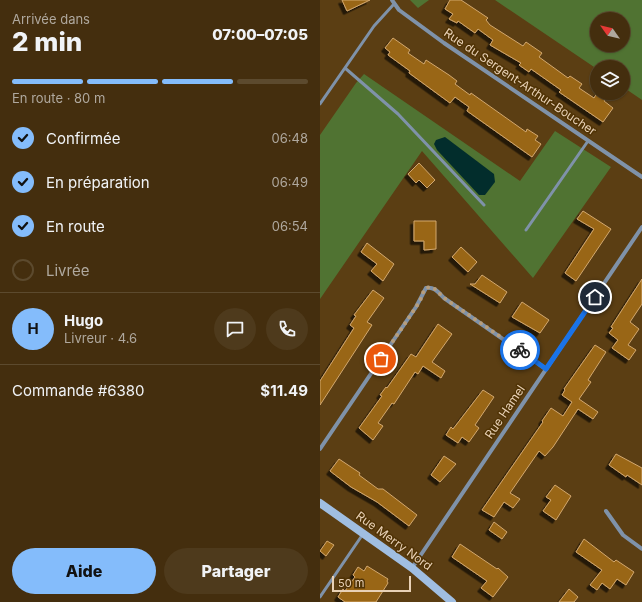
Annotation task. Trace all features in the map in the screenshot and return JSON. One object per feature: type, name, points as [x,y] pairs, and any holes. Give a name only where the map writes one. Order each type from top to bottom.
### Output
[{"type":"main road","name":"Rue Merry Nord","points":[[320,503],[412,568],[452,602]]},
{"type":"street","name":"Rue du Sergent-Arthur-Boucher","points":[[393,2],[399,10],[439,39],[642,177]]},
{"type":"street","name":"Rue Hamel","points":[[412,568],[642,227]]},
{"type":"street","points":[[320,449],[416,307],[426,288],[432,287],[435,289],[444,298],[546,369]]},
{"type":"street","points":[[606,511],[623,535],[642,549]]},
{"type":"lane","points":[[320,104],[374,26],[393,2]]},
{"type":"lane","points":[[345,68],[403,119],[484,205]]},
{"type":"lane","points":[[526,230],[588,141]]},
{"type":"lane","points":[[320,597],[363,533]]},
{"type":"green space","points":[[410,0],[429,0],[418,8]]},
{"type":"green space","points":[[495,0],[642,0],[642,100],[630,92],[630,60],[590,60],[590,64]]},
{"type":"green space","points":[[364,74],[520,181],[555,131],[611,167],[533,278],[422,151],[320,299],[320,135],[356,83]]},
{"type":"water","points":[[445,137],[494,174],[495,182],[485,195],[479,195],[437,150],[434,144],[436,140]]},
{"type":"building","points":[[342,0],[370,0],[347,11]]},
{"type":"building","points":[[450,0],[461,0],[488,18],[486,20],[490,25],[523,46],[526,42],[542,53],[539,57],[568,78],[570,76],[582,84],[579,88],[590,95],[590,100],[605,100],[604,101],[613,108],[603,122],[559,92],[561,90],[531,69],[529,72],[519,65],[521,63],[490,45],[493,40],[478,29],[475,33],[458,21],[457,23],[449,19],[453,14],[445,9]]},
{"type":"building","points":[[393,38],[410,50],[408,53],[424,64],[426,60],[457,81],[455,84],[470,95],[471,93],[526,132],[527,129],[538,136],[535,140],[541,144],[532,157],[467,111],[469,107],[455,97],[450,103],[409,73],[410,71],[388,55],[390,52],[385,48]]},
{"type":"building","points":[[419,163],[435,180],[427,188],[419,180],[416,183],[408,174]]},
{"type":"building","points":[[583,211],[611,229],[576,281],[565,273],[594,229],[577,219]]},
{"type":"building","points":[[414,221],[436,221],[436,249],[424,250],[424,241],[414,241]]},
{"type":"building","points":[[367,243],[394,264],[383,281],[371,271],[377,264],[361,252]]},
{"type":"building","points":[[461,247],[477,262],[468,272],[452,257]]},
{"type":"building","points":[[482,275],[507,292],[500,303],[470,284],[475,284]]},
{"type":"building","points":[[642,279],[642,304],[630,322],[639,329],[628,345],[636,350],[629,360],[612,348],[618,340],[609,333],[613,328],[611,327]]},
{"type":"building","points":[[373,290],[384,298],[367,322],[372,325],[320,405],[320,381],[354,328],[350,325],[356,316],[354,315]]},
{"type":"building","points":[[522,302],[549,320],[540,333],[512,317]]},
{"type":"building","points":[[438,324],[452,334],[432,362],[445,371],[441,378],[423,366],[418,374],[415,372],[394,404],[392,403],[378,423],[383,426],[373,440],[359,428],[382,396],[380,395],[386,387],[387,388],[411,354],[416,357]]},
{"type":"building","points":[[595,345],[606,352],[588,380],[591,382],[579,399],[598,412],[593,419],[578,409],[553,447],[545,456],[539,451],[510,493],[520,499],[513,508],[504,502],[494,517],[482,510],[543,422],[542,421],[551,408],[563,416],[572,402],[562,395],[565,390],[564,389]]},
{"type":"building","points":[[483,390],[494,397],[475,425],[479,428],[469,442],[462,437],[458,443],[446,435],[451,427],[453,429]]},
{"type":"building","points":[[616,454],[642,468],[642,485],[627,475],[626,477],[609,465]]},
{"type":"building","points":[[444,456],[456,464],[440,482],[431,475]]},
{"type":"building","points":[[339,459],[360,473],[359,475],[378,489],[383,489],[417,515],[409,526],[377,502],[351,487],[330,471]]},
{"type":"building","points":[[555,485],[571,496],[556,520],[543,511],[551,500],[546,497]]},
{"type":"building","points":[[494,522],[507,532],[502,539],[489,530]]},
{"type":"building","points":[[584,539],[614,562],[616,560],[634,572],[626,585],[617,579],[610,589],[602,583],[597,590],[590,585],[602,570],[576,552]]},
{"type":"building","points":[[327,541],[334,545],[326,556],[320,551]]},
{"type":"building","points":[[460,544],[497,569],[498,568],[508,577],[493,597],[481,588],[487,581],[452,557]]},
{"type":"building","points":[[367,566],[388,579],[388,583],[376,602],[345,602],[338,597],[343,589],[345,591],[355,577],[353,575],[358,567],[364,571]]},
{"type":"building","points":[[569,589],[578,597],[574,602],[559,602]]},
{"type":"way so far","points":[[381,359],[420,301],[424,290],[429,287],[435,289],[444,298],[520,350]]},
{"type":"route","points":[[520,350],[546,369],[595,297]]}]
